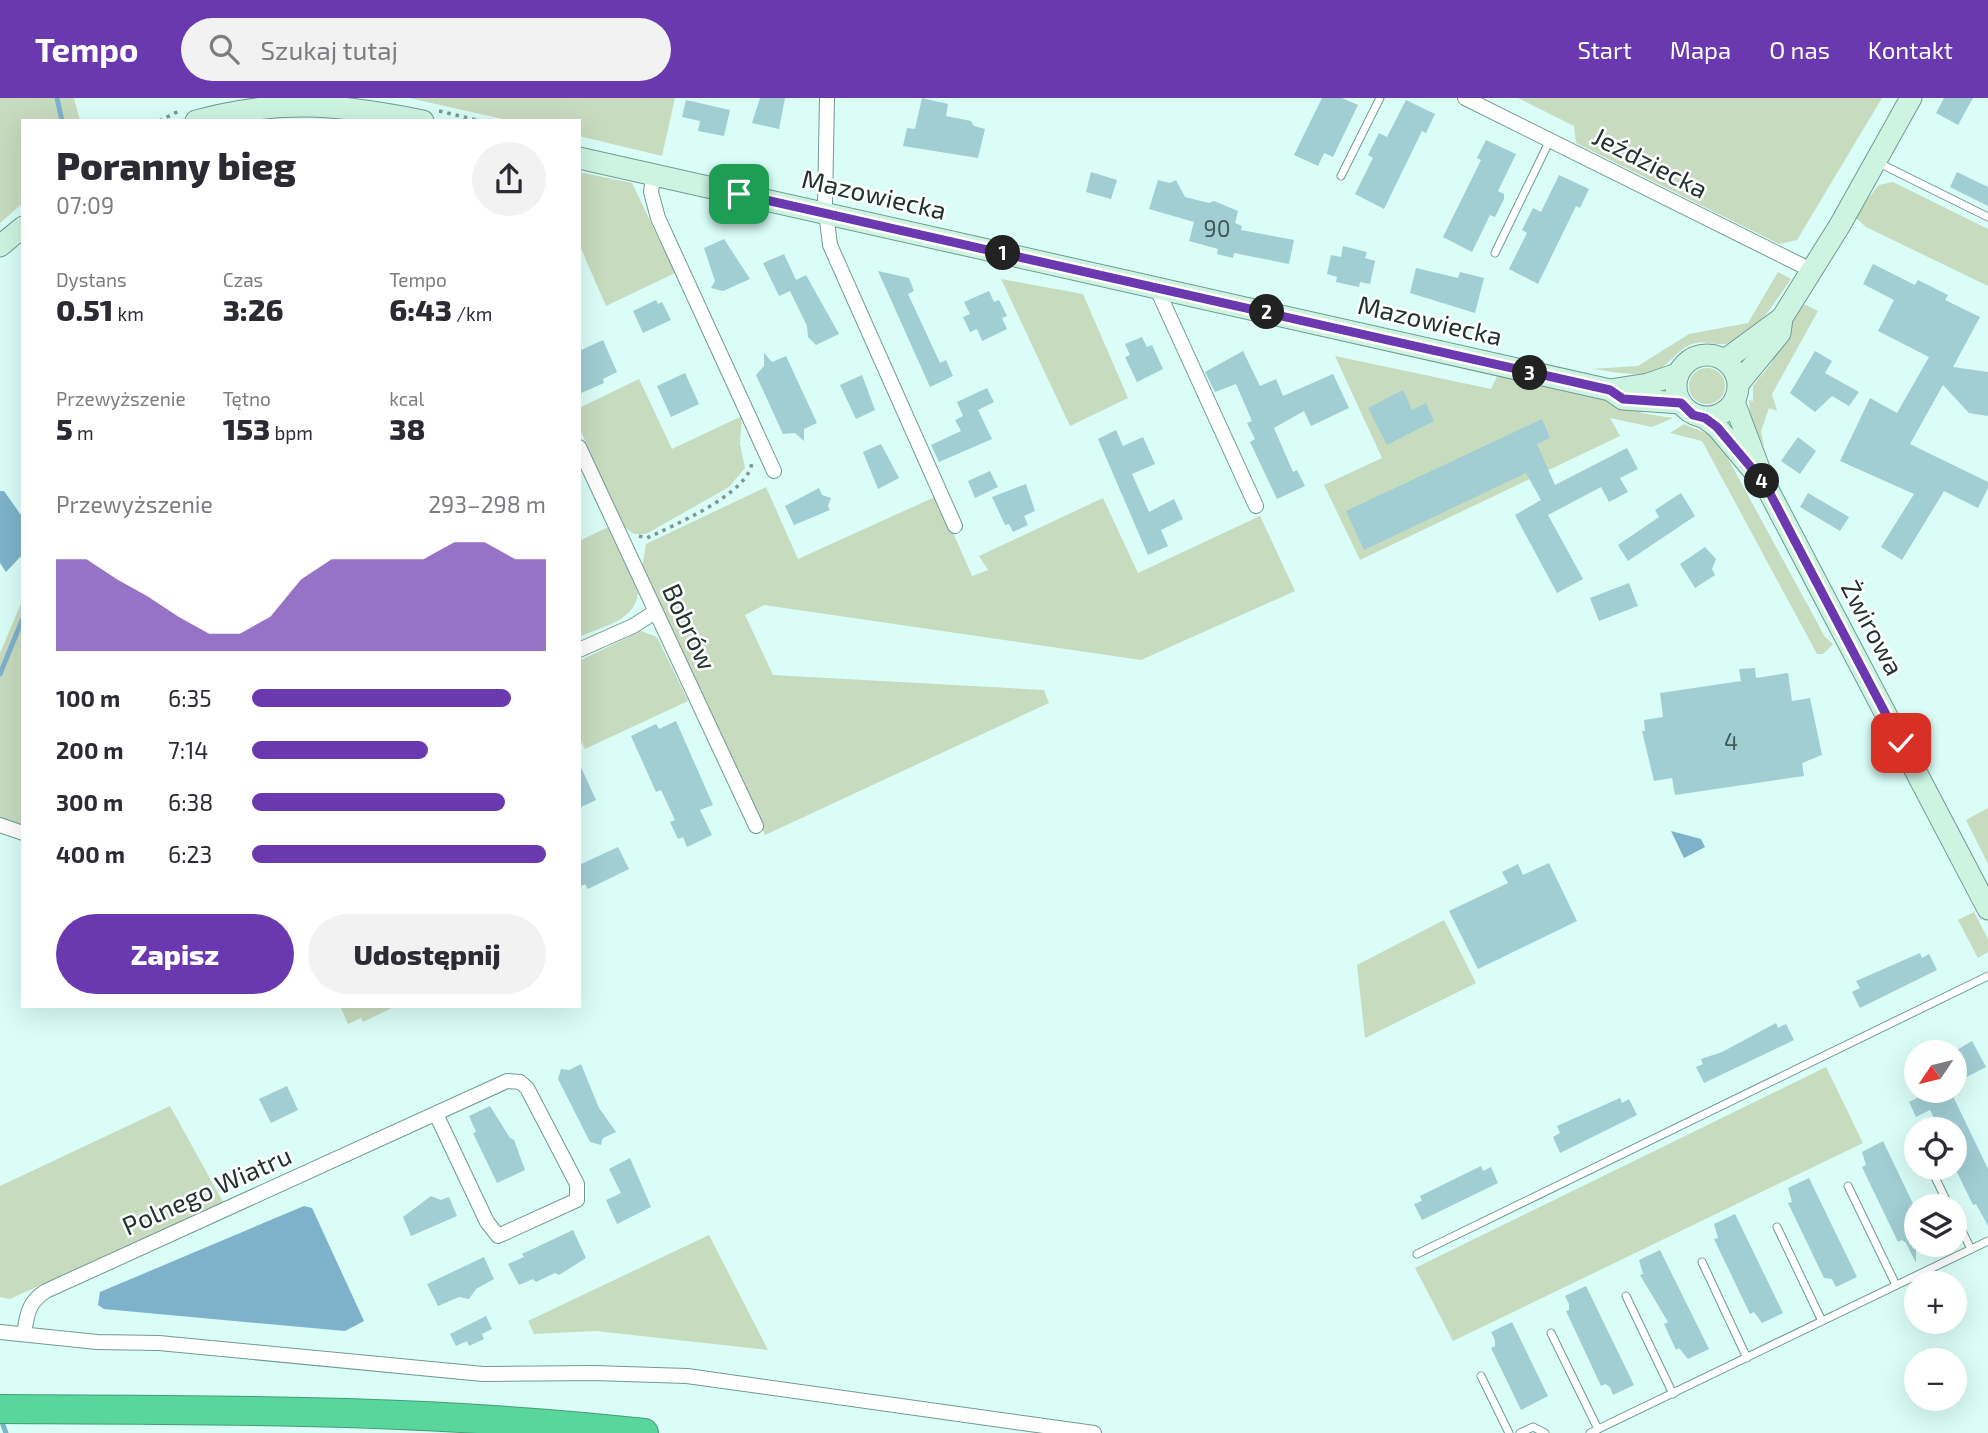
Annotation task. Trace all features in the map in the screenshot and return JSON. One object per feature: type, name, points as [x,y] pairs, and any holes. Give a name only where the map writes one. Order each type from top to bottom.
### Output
[{"type":"highway","points":[[4,1409],[355,1413],[568,1424],[644,1433]]},
{"type":"street","points":[[827,98],[825,213],[832,252],[955,526]]},
{"type":"street","name":"Jeździecka","points":[[1465,98],[1813,271]]},
{"type":"street","points":[[1737,393],[1736,373],[1725,360],[1782,318],[1813,271],[1911,98]]},
{"type":"street","points":[[203,119],[236,109],[297,101],[351,106],[413,119]]},
{"type":"street","name":"Mazowiecka","points":[[581,158],[1610,390],[1648,384],[1677,374],[1683,365],[1701,355],[1712,355],[1725,360]]},
{"type":"street","points":[[653,176],[651,192],[655,211],[774,471]]},
{"type":"street","points":[[0,246],[21,229]]},
{"type":"street","points":[[1156,287],[1256,506]]},
{"type":"street","points":[[1705,418],[1723,414],[1780,333],[1782,318]]},
{"type":"street","points":[[1677,374],[1675,385],[1681,403]]},
{"type":"street","name":"Mazowiecka","points":[[1610,390],[1623,399],[1681,403],[1693,415],[1705,418]]},
{"type":"street","name":"Żwirowa","points":[[1737,393],[1765,484],[1988,909]]},
{"type":"street","name":"Żwirowa","points":[[1705,418],[1717,427],[1765,484]]},
{"type":"street","name":"Bobrów","points":[[581,451],[756,826]]},
{"type":"street","points":[[581,649],[633,626],[655,612]]},
{"type":"street","points":[[0,825],[21,832]]},
{"type":"street","name":"Polnego Wiatru","points":[[24,1334],[28,1310],[35,1298],[46,1291],[507,1081],[520,1082],[527,1088],[577,1184],[578,1200],[498,1236],[487,1222],[436,1114]]},
{"type":"street","points":[[0,1332],[97,1342],[159,1343],[483,1374],[687,1376],[1094,1433]]},
{"type":"lane","points":[[1341,176],[1380,98]]},
{"type":"lane","points":[[1495,253],[1550,140]]},
{"type":"lane","points":[[1876,162],[1988,216]]},
{"type":"lane","points":[[1417,1254],[1988,976]]},
{"type":"lane","points":[[1848,1186],[1896,1285]]},
{"type":"lane","points":[[1777,1227],[1822,1321]]},
{"type":"lane","points":[[1967,1241],[1971,1249]]},
{"type":"lane","points":[[1551,1334],[1594,1431],[1988,1241]]},
{"type":"lane","points":[[1702,1262],[1748,1358]]},
{"type":"lane","points":[[1626,1296],[1673,1394]]},
{"type":"lane","points":[[1480,1376],[1509,1433]]},
{"type":"lane","points":[[1520,1433],[1533,1427],[1545,1433]]},
{"type":"path","points":[[617,529],[647,538],[733,492],[751,468],[755,428]]},
{"type":"green space","points":[[0,98],[74,98],[79,119],[21,119],[21,205],[0,223]]},
{"type":"green space","points":[[409,98],[675,98],[662,156],[581,136],[581,119],[502,119]]},
{"type":"green space","points":[[1518,98],[1882,98],[1797,240],[1779,244],[1576,143],[1574,126]]},
{"type":"green space","points":[[581,172],[632,183],[675,273],[606,306],[581,249]]},
{"type":"green space","points":[[1893,182],[1988,229],[1988,286],[1866,227],[1854,216],[1879,185]]},
{"type":"green space","points":[[1778,272],[1791,279],[1764,317],[1736,341],[1727,344],[1690,345],[1665,365],[1649,373],[1630,374],[1591,369],[1638,366],[1689,334],[1748,323]]},
{"type":"green space","points":[[1001,279],[1083,294],[1128,398],[1070,426]]},
{"type":"green space","points":[[1802,303],[1818,311],[1772,394],[1777,411],[1769,408],[1761,431],[1764,447],[1750,416],[1749,400],[1753,401],[1753,386],[1773,361],[1769,357]]},
{"type":"green space","points":[[1335,356],[1491,389],[1497,376],[1503,374],[1642,407],[1641,413],[1673,418],[1652,427],[1610,418],[1620,436],[1360,560],[1324,485],[1382,458]]},
{"type":"green space","points":[[1707,368],[1720,373],[1725,386],[1720,399],[1707,404],[1694,399],[1689,386],[1694,373]]},
{"type":"green space","points":[[639,379],[672,449],[742,416],[740,444],[745,468],[729,487],[646,534],[634,534],[623,526],[581,432],[581,407]]},
{"type":"green space","points":[[1684,424],[1708,434],[1726,455],[1825,637],[1833,644],[1823,654],[1817,654],[1702,441],[1670,433]]},
{"type":"green space","points":[[766,487],[798,559],[937,496],[972,576],[988,570],[979,556],[1103,498],[1138,573],[1260,516],[1295,591],[1141,660],[764,605],[745,615],[773,675],[1044,690],[1049,703],[765,835],[642,569],[646,544]]},
{"type":"green space","points":[[608,527],[638,592],[636,602],[625,616],[581,636],[581,540]]},
{"type":"green space","points":[[21,604],[21,827],[0,820],[0,653]]},
{"type":"green space","points":[[641,631],[657,637],[688,701],[585,749],[581,741],[581,660]]},
{"type":"green space","points":[[1988,808],[1988,864],[1966,820]]},
{"type":"green space","points":[[1974,912],[1988,939],[1988,952],[1978,958],[1958,920]]},
{"type":"green space","points":[[1444,920],[1476,983],[1365,1038],[1357,965]]},
{"type":"green space","points":[[341,1008],[392,1008],[363,1022],[361,1018],[348,1024]]},
{"type":"green space","points":[[1826,1067],[1863,1143],[1453,1341],[1415,1268]]},
{"type":"green space","points":[[170,1106],[223,1202],[10,1299],[0,1297],[0,1186]]},
{"type":"green space","points":[[709,1235],[768,1350],[596,1331],[534,1334],[528,1321]]},
{"type":"water","points":[[0,491],[4,491],[21,515],[21,556],[6,572],[0,563]]},
{"type":"water","points":[[1671,831],[1701,839],[1705,847],[1684,858]]},
{"type":"water","points":[[304,1206],[312,1208],[364,1321],[345,1331],[104,1309],[98,1305],[100,1292]]},
{"type":"building","points":[[760,98],[785,98],[779,129],[752,123]]},
{"type":"building","points":[[922,98],[948,104],[946,116],[971,121],[974,126],[985,129],[978,158],[903,146],[907,128],[915,129]]},
{"type":"building","points":[[1322,98],[1342,98],[1358,105],[1333,157],[1324,153],[1318,166],[1294,155]]},
{"type":"building","points":[[1944,98],[1973,98],[1958,125],[1936,113]]},
{"type":"building","points":[[686,100],[730,110],[724,136],[698,131],[700,121],[682,117]]},
{"type":"building","points":[[1406,100],[1435,114],[1426,133],[1422,131],[1384,209],[1355,194],[1373,158],[1368,155],[1379,133],[1387,137]]},
{"type":"building","points":[[1486,140],[1516,154],[1498,191],[1504,194],[1504,199],[1495,217],[1490,215],[1472,252],[1443,237],[1481,160],[1477,158]]},
{"type":"building","points":[[1091,172],[1117,180],[1111,199],[1086,192]]},
{"type":"building","points":[[1957,172],[1988,187],[1988,206],[1950,187]]},
{"type":"building","points":[[1559,175],[1589,189],[1580,208],[1576,206],[1538,284],[1509,269],[1527,233],[1522,230],[1533,208],[1541,212]]},
{"type":"building","points":[[1158,180],[1170,183],[1176,180],[1185,197],[1209,203],[1214,201],[1238,211],[1235,223],[1242,226],[1241,230],[1294,240],[1289,264],[1234,253],[1233,258],[1217,254],[1218,249],[1189,241],[1194,222],[1149,209]]},
{"type":"building","points":[[724,239],[750,279],[723,291],[711,288],[715,281],[704,248]]},
{"type":"building","points":[[1343,246],[1367,252],[1365,258],[1375,261],[1370,284],[1360,282],[1359,287],[1336,282],[1337,277],[1327,274],[1331,255],[1341,257]]},
{"type":"building","points":[[784,254],[796,280],[806,275],[839,334],[816,345],[808,337],[807,326],[790,291],[779,296],[763,263]]},
{"type":"building","points":[[1873,264],[1915,285],[1918,280],[1948,295],[1945,300],[1980,317],[1953,367],[1988,372],[1988,416],[1969,413],[1943,385],[1910,444],[1988,482],[1988,488],[1978,508],[1944,491],[1902,560],[1881,547],[1914,494],[1840,461],[1870,398],[1897,413],[1929,357],[1878,331],[1894,300],[1863,284]]},
{"type":"building","points":[[1416,268],[1458,278],[1460,272],[1484,278],[1475,313],[1410,293]]},
{"type":"building","points":[[878,271],[909,278],[914,291],[908,294],[940,363],[946,360],[953,376],[930,387]]},
{"type":"building","points":[[989,291],[994,302],[999,300],[1007,316],[1002,318],[1007,329],[982,341],[977,329],[970,332],[963,317],[970,314],[964,302]]},
{"type":"building","points":[[656,300],[658,304],[662,302],[671,320],[643,333],[633,311]]},
{"type":"building","points":[[1142,337],[1147,347],[1152,345],[1163,369],[1137,382],[1125,357],[1130,355],[1125,344]]},
{"type":"building","points":[[603,340],[617,372],[603,379],[604,383],[581,393],[581,350]]},
{"type":"building","points":[[1243,351],[1260,386],[1276,379],[1283,396],[1333,374],[1349,408],[1311,426],[1304,411],[1274,428],[1293,472],[1297,470],[1305,486],[1277,499],[1250,442],[1255,439],[1247,423],[1252,421],[1236,384],[1215,392],[1205,372]]},
{"type":"building","points":[[1815,351],[1832,361],[1825,373],[1859,392],[1849,406],[1832,396],[1815,412],[1790,393]]},
{"type":"building","points":[[764,353],[772,362],[786,356],[817,423],[804,429],[804,441],[795,433],[783,434],[756,375],[764,366]]},
{"type":"building","points":[[685,373],[699,404],[671,417],[657,386]]},
{"type":"building","points":[[862,375],[875,410],[856,419],[840,385]]},
{"type":"building","points":[[987,388],[994,402],[978,410],[992,439],[939,462],[931,445],[961,431],[955,420],[963,416],[957,402]]},
{"type":"building","points":[[1403,390],[1412,410],[1426,403],[1434,421],[1387,445],[1368,408]]},
{"type":"building","points":[[1542,419],[1550,438],[1537,444],[1555,485],[1627,448],[1638,469],[1620,478],[1628,492],[1609,502],[1601,487],[1548,515],[1583,579],[1557,593],[1515,515],[1541,500],[1526,473],[1364,550],[1346,511]]},
{"type":"building","points":[[1116,430],[1123,446],[1143,437],[1155,464],[1132,474],[1149,512],[1174,499],[1183,519],[1161,530],[1168,546],[1148,555],[1098,439]]},
{"type":"building","points":[[1798,437],[1816,451],[1800,474],[1781,461]]},
{"type":"building","points":[[881,444],[899,478],[878,489],[863,452]]},
{"type":"building","points":[[990,471],[998,487],[975,498],[968,481]]},
{"type":"building","points":[[1026,484],[1035,511],[1024,516],[1028,525],[1013,532],[1009,524],[1005,525],[992,497]]},
{"type":"building","points":[[819,488],[822,495],[831,498],[828,506],[830,510],[794,525],[785,506]]},
{"type":"building","points":[[1681,493],[1695,516],[1628,561],[1618,545],[1659,517],[1655,510]]},
{"type":"building","points":[[1808,493],[1849,517],[1840,531],[1800,507]]},
{"type":"building","points":[[1705,547],[1716,559],[1712,569],[1715,575],[1695,588],[1680,564]]},
{"type":"building","points":[[1629,583],[1638,606],[1599,621],[1590,598]]},
{"type":"building","points":[[1755,668],[1756,678],[1788,673],[1792,701],[1810,698],[1822,755],[1802,763],[1804,776],[1675,795],[1672,778],[1654,781],[1642,731],[1645,731],[1644,720],[1663,717],[1660,693],[1741,681],[1739,669]]},
{"type":"building","points":[[676,721],[713,805],[700,810],[712,835],[687,847],[683,837],[678,839],[670,822],[675,820],[661,790],[656,792],[631,736],[656,724],[659,729]]},
{"type":"building","points":[[581,767],[596,800],[581,807]]},
{"type":"building","points":[[618,847],[629,869],[588,889],[585,884],[581,886],[581,864]]},
{"type":"building","points":[[1549,863],[1577,921],[1478,969],[1449,911],[1508,883],[1502,872],[1518,864],[1523,875]]},
{"type":"building","points":[[1920,953],[1922,958],[1929,954],[1937,970],[1860,1008],[1852,992],[1860,988],[1856,981]]},
{"type":"building","points":[[1776,1023],[1778,1028],[1786,1024],[1794,1040],[1704,1083],[1696,1067],[1703,1064],[1701,1059],[1722,1052]]},
{"type":"building","points":[[1972,1041],[1986,1067],[1967,1077],[1967,1044]]},
{"type":"building","points":[[581,1064],[599,1108],[616,1132],[603,1138],[601,1145],[590,1142],[558,1079],[561,1069],[569,1070]]},
{"type":"building","points":[[287,1086],[298,1110],[271,1123],[259,1099]]},
{"type":"building","points":[[1620,1098],[1622,1103],[1629,1099],[1637,1115],[1560,1153],[1553,1137],[1560,1133],[1557,1126]]},
{"type":"building","points":[[1909,1103],[1956,1103],[1963,1117],[1934,1117],[1930,1110],[1916,1117]]},
{"type":"building","points":[[490,1106],[510,1138],[514,1140],[525,1170],[497,1183],[473,1133],[476,1132],[469,1116]]},
{"type":"building","points":[[1967,1125],[1988,1169],[1988,1226],[1976,1204],[1973,1205],[1961,1180],[1967,1180]]},
{"type":"building","points":[[1883,1141],[1908,1194],[1904,1194],[1904,1242],[1898,1242],[1862,1167],[1866,1165],[1862,1152]]},
{"type":"building","points":[[630,1158],[651,1207],[617,1224],[606,1200],[621,1193],[609,1169]]},
{"type":"building","points":[[1481,1166],[1483,1171],[1491,1167],[1498,1183],[1422,1220],[1414,1204],[1422,1201],[1420,1196]]},
{"type":"building","points":[[1809,1178],[1857,1277],[1836,1287],[1832,1279],[1824,1278],[1788,1203],[1792,1202],[1788,1188]]},
{"type":"building","points":[[431,1196],[441,1200],[449,1197],[457,1216],[411,1236],[403,1217]]},
{"type":"building","points":[[1735,1214],[1783,1313],[1762,1323],[1754,1312],[1750,1314],[1714,1239],[1718,1238],[1714,1224]]},
{"type":"building","points":[[573,1230],[586,1258],[559,1275],[555,1273],[536,1282],[533,1279],[519,1285],[508,1264],[524,1257],[522,1254]]},
{"type":"building","points":[[1660,1250],[1709,1349],[1688,1359],[1679,1348],[1676,1350],[1664,1324],[1668,1322],[1640,1275],[1643,1274],[1639,1260]]},
{"type":"building","points":[[484,1257],[494,1279],[476,1289],[469,1299],[459,1297],[438,1306],[427,1284]]},
{"type":"building","points":[[1586,1286],[1634,1385],[1613,1395],[1610,1387],[1605,1384],[1601,1386],[1566,1311],[1569,1310],[1569,1304],[1565,1296]]},
{"type":"building","points":[[486,1316],[492,1329],[482,1334],[484,1339],[469,1346],[467,1341],[456,1346],[450,1334]]},
{"type":"building","points":[[1512,1322],[1548,1396],[1521,1410],[1491,1348],[1495,1346],[1495,1340],[1491,1332]]},
{"type":"waterway","points":[[57,98],[62,119]]},
{"type":"waterway","points":[[0,674],[21,623]]},
{"type":"waterway","points":[[1,1419],[6,1433]]},
{"type":"route","points":[[739,194],[1610,390],[1623,399],[1662,404],[1681,403],[1693,415],[1705,418],[1717,427],[1765,484],[1901,743]]}]
